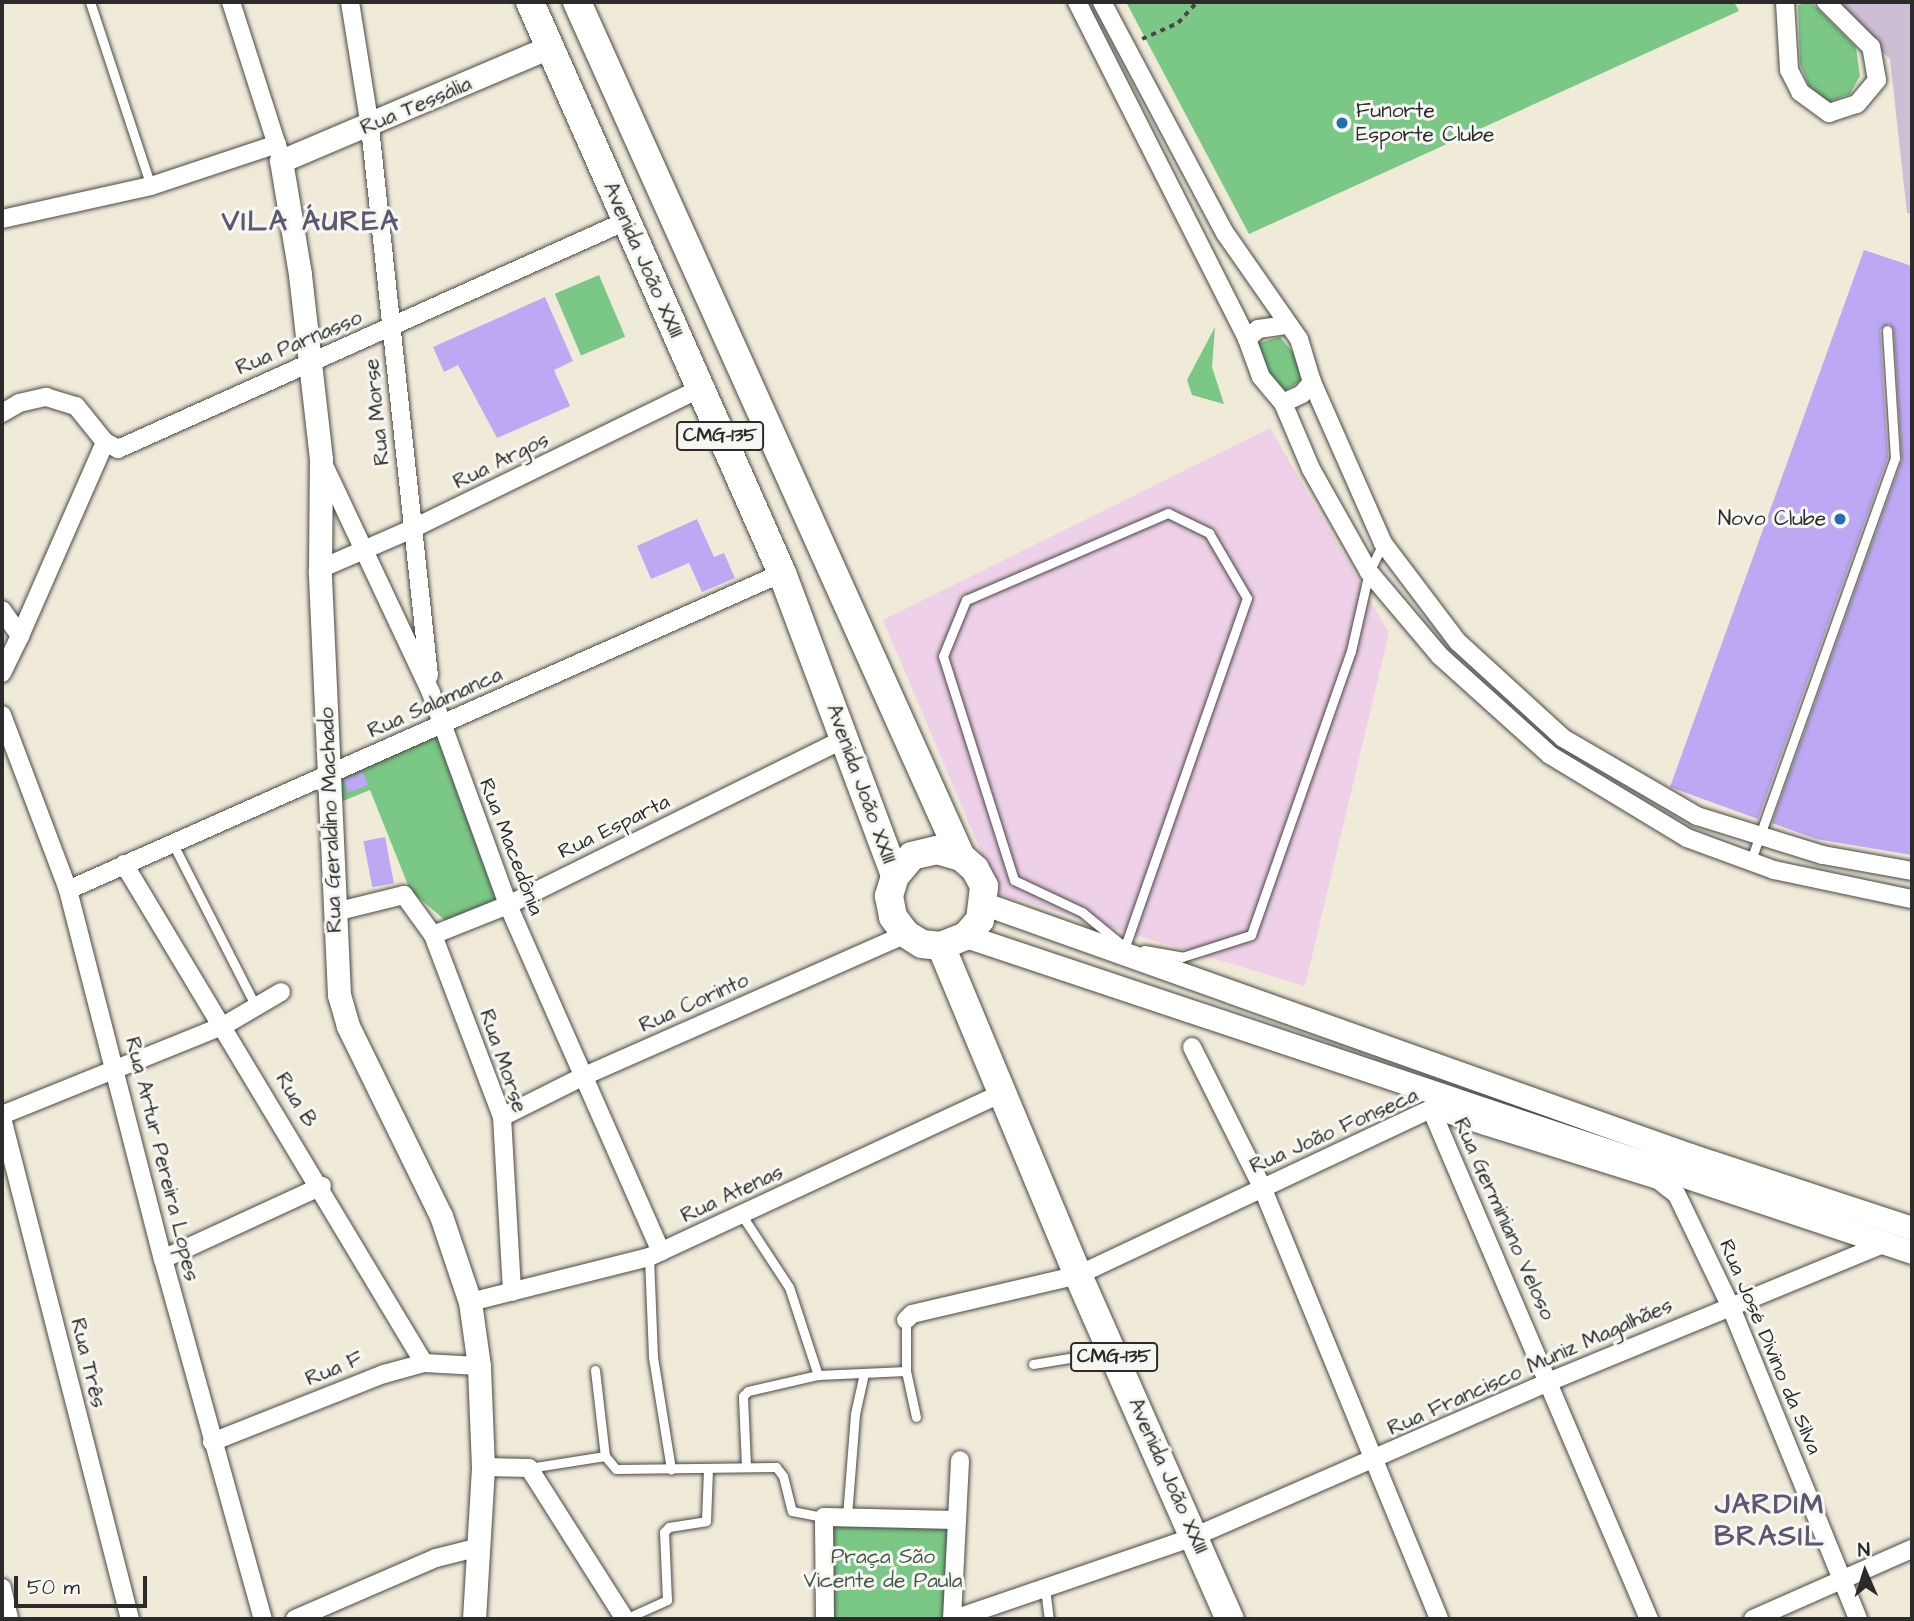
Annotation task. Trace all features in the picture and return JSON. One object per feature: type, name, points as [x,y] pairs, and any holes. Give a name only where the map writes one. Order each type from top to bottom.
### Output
[{"type":"main road","name":"Avenida João XXIII","points":[[530,2],[782,573],[895,876],[891,906],[906,934]]},
{"type":"main road","name":"CMG-135","points":[[577,2],[961,856],[975,869],[984,886],[985,904]]},
{"type":"main road","points":[[895,876],[912,856],[937,850],[961,856]]},
{"type":"main road","points":[[906,934],[922,944],[954,941],[981,920],[985,904]]},
{"type":"main road","name":"Avenida João XXIII","points":[[954,941],[1002,1093],[1078,1275],[1196,1536],[1230,1619]]},
{"type":"street","name":"Rua Geraldino Machado","points":[[231,2],[279,153],[311,361],[321,459],[320,569],[339,995],[348,1026],[441,1216],[470,1301],[479,1367],[483,1467],[476,1548],[474,1619]]},
{"type":"street","name":"Rua Morse","points":[[350,2],[370,127],[431,693]]},
{"type":"street","points":[[1077,2],[1247,339],[1261,377],[1283,403],[1311,469],[1369,572],[1440,656],[1550,755],[1687,838],[1828,883],[1912,899]]},
{"type":"street","points":[[1785,2],[1789,70],[1800,92],[1829,113],[1857,104],[1877,80],[1871,47],[1826,2]]},
{"type":"street","points":[[1091,28],[1106,10],[1225,233],[1303,348],[1312,382],[1382,543],[1458,642],[1563,738],[1697,816],[1823,855],[1912,871]]},
{"type":"street","name":"Rua Tessália","points":[[2,219],[150,186],[370,127],[550,47]]},
{"type":"street","name":"Rua Parnasso","points":[[105,442],[118,449],[311,361],[391,329],[626,221]]},
{"type":"street","points":[[1247,339],[1258,329],[1286,324]]},
{"type":"street","points":[[1283,403],[1302,394],[1312,382]]},
{"type":"street","name":"Rua Argos","points":[[320,569],[363,547],[412,529],[699,389]]},
{"type":"street","points":[[2,413],[46,397],[76,405],[105,442],[2,673]]},
{"type":"street","name":"Rua Macedônia","points":[[321,459],[431,693],[440,725],[508,905],[655,1255]]},
{"type":"street","name":"Rua Salamanca","points":[[68,890],[782,573]]},
{"type":"street","points":[[2,610],[20,636]]},
{"type":"street","name":"Rua Artur Pereira Lopes","points":[[2,715],[68,890],[117,1068],[163,1259],[263,1619]]},
{"type":"street","points":[[1550,755],[1563,738]]},
{"type":"street","name":"Rua Esparta","points":[[433,935],[508,905],[845,739]]},
{"type":"street","name":"Rua B","points":[[124,864],[225,1026],[424,1363]]},
{"type":"street","points":[[335,912],[404,895],[433,935]]},
{"type":"street","points":[[985,904],[1690,1155],[1912,1228]]},
{"type":"street","name":"Rua Corinto","points":[[502,1117],[582,1077],[906,934]]},
{"type":"street","name":"Rua Morse","points":[[433,935],[502,1117],[512,1292]]},
{"type":"street","points":[[954,941],[1912,1252]]},
{"type":"street","points":[[2,1116],[225,1026],[281,992]]},
{"type":"street","points":[[1192,1047],[1262,1187],[1439,1619]]},
{"type":"street","name":"Rua Atenas","points":[[470,1301],[655,1255],[1002,1093]]},
{"type":"street","name":"Rua João Fonseca","points":[[906,1320],[912,1314],[1078,1275],[1431,1109],[1658,1180]]},
{"type":"street","name":"Rua Germiniano Veloso","points":[[1431,1109],[1551,1381],[1649,1619]]},
{"type":"street","name":"Rua Três","points":[[2,1116],[130,1619]]},
{"type":"street","name":"Rua José Divino da Silva","points":[[1658,1180],[1677,1195],[1730,1305],[1857,1619]]},
{"type":"street","points":[[163,1259],[321,1186]]},
{"type":"street","name":"Rua Francisco Muniz Magalhães","points":[[953,1619],[1196,1536],[1551,1381],[1885,1243]]},
{"type":"street","name":"Rua F","points":[[212,1442],[384,1374],[424,1363],[479,1367]]},
{"type":"street","points":[[953,1619],[960,1460]]},
{"type":"street","points":[[483,1467],[529,1468],[625,1619]]},
{"type":"street","points":[[825,1619],[824,1517],[957,1520]]},
{"type":"street","points":[[295,1619],[436,1558],[476,1548]]},
{"type":"street","points":[[1753,1619],[1912,1549]]},
{"type":"street","points":[[2,1588],[9,1619]]},
{"type":"lane","points":[[90,2],[150,186]]},
{"type":"lane","points":[[1751,860],[1895,458],[1887,330]]},
{"type":"lane","points":[[1125,947],[1247,598],[1209,533],[1168,513],[966,600],[943,656],[1014,880],[1082,912],[1125,947],[1182,957],[1251,935],[1351,651],[1369,572],[1382,543]]},
{"type":"lane","points":[[173,844],[256,1007]]},
{"type":"lane","points":[[741,1214],[789,1287],[818,1375]]},
{"type":"lane","points":[[655,1255],[653,1357],[671,1470]]},
{"type":"lane","points":[[906,1320],[906,1371],[916,1417]]},
{"type":"lane","points":[[1033,1364],[1111,1351]]},
{"type":"lane","points":[[595,1370],[605,1457],[616,1469],[708,1470],[746,1466],[781,1470],[792,1511],[824,1517]]},
{"type":"lane","points":[[746,1466],[745,1393],[818,1375],[906,1371]]},
{"type":"lane","points":[[847,1516],[855,1414],[864,1373]]},
{"type":"lane","points":[[529,1468],[605,1457]]},
{"type":"lane","points":[[625,1619],[667,1600],[664,1532],[669,1527],[706,1521],[708,1470]]},
{"type":"lane","points":[[1045,1588],[1049,1619]]},
{"type":"path","points":[[1140,40],[1178,23],[1197,2]]},
{"type":"shaded area","points":[[1829,2],[1912,2],[1912,214],[1907,213],[1890,59]]},
{"type":"shaded area","points":[[1270,428],[1389,633],[1305,986],[999,894],[883,620]]},
{"type":"green space","name":"Funorte Esporte Clube","points":[[1126,2],[1734,2],[1739,11],[1249,234]]},
{"type":"green space","points":[[1811,2],[1856,47],[1860,76],[1850,94],[1829,102],[1809,86],[1800,64],[1798,5]]},
{"type":"green space","points":[[599,275],[625,337],[581,355],[555,294]]},
{"type":"green space","points":[[1215,327],[1212,367],[1224,404],[1192,395],[1187,380]]},
{"type":"green space","points":[[1280,337],[1296,356],[1301,381],[1282,392],[1263,373],[1255,344]]},
{"type":"green space","points":[[435,731],[501,901],[447,922],[410,890],[370,790],[343,801],[337,777]]},
{"type":"green space","name":"Praça São Vicente de Paula","points":[[824,1517],[957,1519],[955,1619],[822,1619]]},
{"type":"building","name":"Novo Clube","points":[[1864,250],[1912,266],[1912,855],[1816,839],[1772,823],[1902,460],[1894,330],[1889,324],[1880,330],[1888,457],[1758,819],[1670,787]]},
{"type":"building","points":[[545,297],[573,361],[554,370],[570,406],[497,438],[458,365],[444,372],[433,347]]},
{"type":"building","points":[[697,519],[714,557],[724,553],[735,578],[702,592],[689,563],[651,579],[637,546]]},
{"type":"building","points":[[363,772],[368,785],[348,793],[343,780]]},
{"type":"building","points":[[385,837],[394,883],[372,887],[363,841]]},
{"type":"place","name":"Funorte Esporte Clube","points":[[1342,123]]},
{"type":"place","name":"Novo Clube","points":[[1840,519]]},
{"type":"district","name":"VILA ÁUREA","points":[[311,222]]},
{"type":"district","name":"JARDIM BRASIL","points":[[1770,1521]]}]
